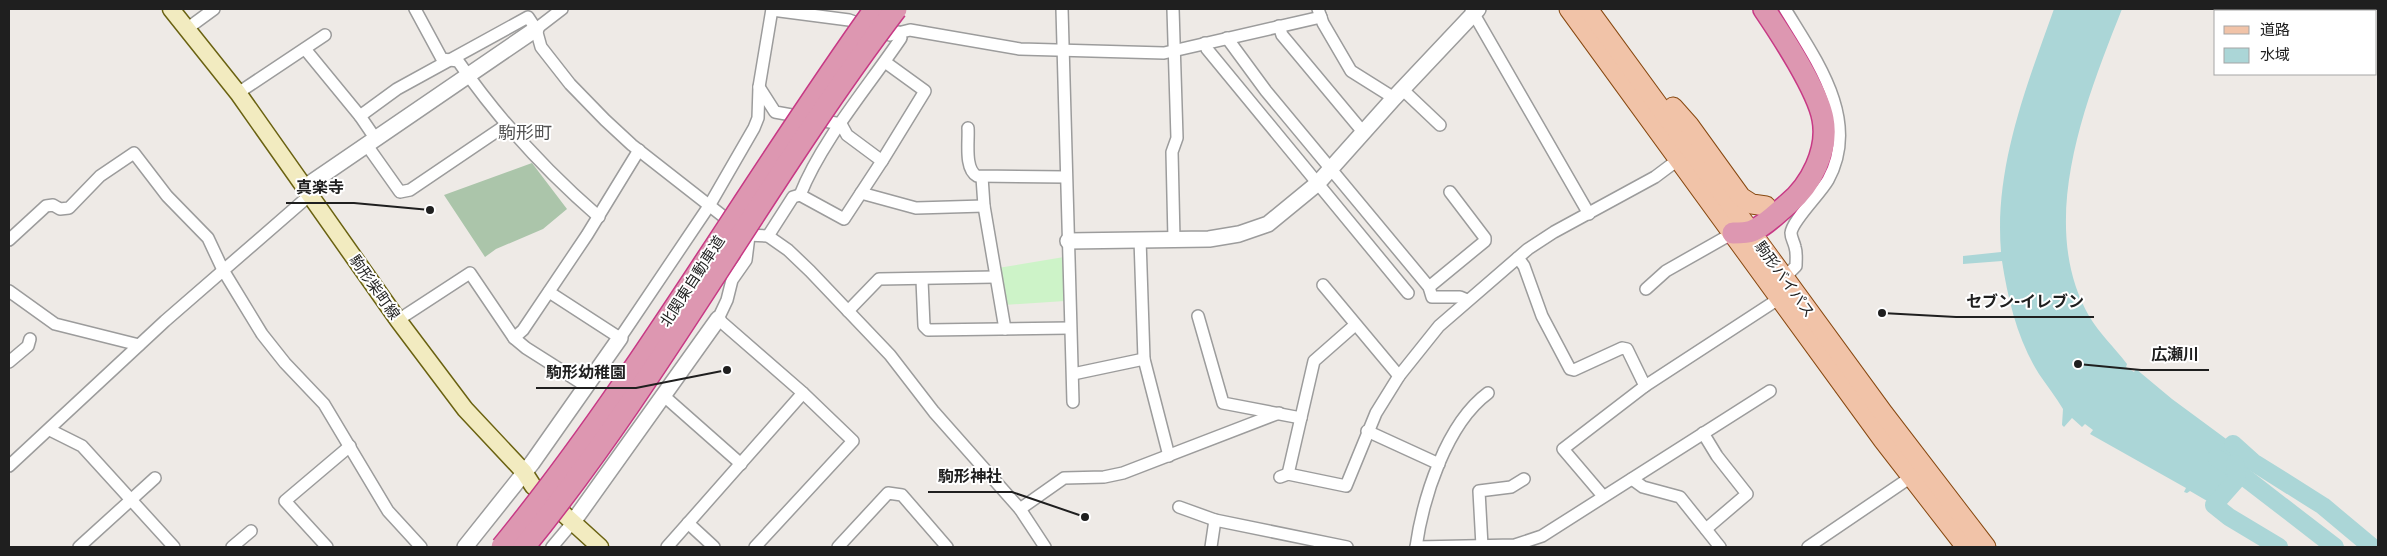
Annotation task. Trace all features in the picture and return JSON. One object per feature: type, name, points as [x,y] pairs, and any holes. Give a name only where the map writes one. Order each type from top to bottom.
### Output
[{"type":"highway","name":"北関東自動車道","points":[[502,547],[575,454],[628,377],[790,130],[874,9]]},
{"type":"highway","name":"北関東自動車道","points":[[524,547],[590,461],[643,386],[806,138],[896,9]]},
{"type":"highway","points":[[1742,229],[1766,206],[1786,191],[1799,174],[1809,152],[1810,129],[1802,91],[1753,9]]},
{"type":"highway","points":[[1742,229],[1793,200],[1821,175],[1824,126],[1820,109],[1764,9]]},
{"type":"main road","name":"駒形柴町線","points":[[171,9],[238,93],[398,320],[465,409],[524,472],[533,486],[600,547]]},
{"type":"main road","name":"駒形バイパス","points":[[1569,9],[1678,159],[1784,278],[1907,445],[1986,547]]},
{"type":"main road","name":"駒形バイパス","points":[[1588,9],[1626,60],[1742,229],[1780,298],[1911,477],[1966,547]]},
{"type":"main road","points":[[1626,60],[1653,85],[1689,125],[1741,197],[1752,204],[1766,206]]},
{"type":"street","points":[[188,28],[214,9]]},
{"type":"street","points":[[415,9],[442,59],[458,61],[506,125],[599,217]]},
{"type":"street","points":[[9,466],[308,191],[371,141],[536,29],[562,9]]},
{"type":"street","points":[[465,547],[524,472],[586,386],[709,206],[758,118],[759,87],[772,9],[849,20],[890,35],[910,30],[1020,49],[1062,51],[1175,51],[1279,26],[1319,13],[1351,71],[1398,94],[1440,125]]},
{"type":"street","points":[[1062,9],[1073,402]]},
{"type":"street","points":[[1173,9],[1177,138],[1172,152],[1174,239]]},
{"type":"street","points":[[1784,278],[1796,266],[1796,248],[1791,234],[1792,227],[1818,195],[1821,175],[1836,163],[1840,131],[1836,105],[1822,70],[1785,9]]},
{"type":"street","points":[[1068,241],[1209,239],[1239,234],[1268,224],[1318,184],[1475,10],[1589,214]]},
{"type":"street","points":[[360,116],[397,89],[528,17],[536,29],[541,47],[570,84],[605,120],[709,206],[749,236],[768,236],[788,250],[848,311],[890,355],[934,412],[1020,510],[1045,547]]},
{"type":"street","points":[[1279,26],[1282,35],[1363,132]]},
{"type":"street","points":[[768,236],[793,198],[800,195],[808,177],[841,124],[901,38],[898,32]]},
{"type":"street","points":[[238,93],[325,35]]},
{"type":"street","points":[[1227,38],[1266,91],[1429,286],[1432,297],[1460,297],[1467,300]]},
{"type":"street","points":[[1205,43],[1207,49],[1251,105],[1408,293]]},
{"type":"street","points":[[305,49],[360,116],[371,141],[400,192],[410,190],[506,125]]},
{"type":"street","points":[[800,195],[844,219],[882,161],[925,91],[884,62]]},
{"type":"street","points":[[759,87],[775,112],[841,124]]},
{"type":"street","points":[[841,124],[847,135],[882,161]]},
{"type":"street","points":[[968,128],[971,171],[977,176],[1066,177]]},
{"type":"street","points":[[514,338],[523,330],[549,292],[599,217],[640,150]]},
{"type":"street","points":[[9,240],[46,206],[51,205],[60,209],[68,208],[100,176],[134,152],[172,201],[208,238],[223,270],[262,334],[284,364],[324,404],[392,515],[421,547]]},
{"type":"street","points":[[1355,325],[1314,361],[1301,418],[1284,475],[1346,486],[1367,431],[1399,376],[1435,330],[1467,300],[1518,258],[1554,232],[1655,177],[1678,159]]},
{"type":"street","points":[[982,177],[984,206],[1005,328]]},
{"type":"street","points":[[1429,286],[1485,241],[1485,238],[1450,192]]},
{"type":"street","points":[[861,193],[916,208],[984,206]]},
{"type":"street","points":[[1646,289],[1666,270],[1742,229]]},
{"type":"street","points":[[552,547],[573,522],[718,319],[728,300],[732,280],[746,260],[749,236]]},
{"type":"street","points":[[1140,239],[1144,359],[1169,456]]},
{"type":"street","points":[[1518,258],[1524,266],[1542,316],[1570,369],[1574,370],[1622,348],[1627,349],[1645,386]]},
{"type":"street","points":[[398,320],[470,273],[514,338],[526,348],[586,386]]},
{"type":"street","points":[[848,311],[879,279],[922,280],[995,277]]},
{"type":"street","points":[[922,280],[924,326],[928,330],[1070,328]]},
{"type":"street","points":[[1323,284],[1399,376]]},
{"type":"street","points":[[9,290],[55,324],[139,345]]},
{"type":"street","points":[[549,292],[620,338]]},
{"type":"street","points":[[1603,496],[1563,449],[1645,386],[1780,298]]},
{"type":"street","points":[[1198,316],[1223,403],[1301,418]]},
{"type":"street","points":[[718,319],[803,393],[853,441],[755,547]]},
{"type":"street","points":[[9,362],[28,346],[30,339]]},
{"type":"street","points":[[1073,374],[1144,359]]},
{"type":"street","points":[[1488,393],[1471,410],[1456,432],[1439,464],[1422,514],[1416,547],[1515,545],[1533,540],[1770,391]]},
{"type":"street","points":[[667,547],[803,393]]},
{"type":"street","points":[[664,396],[742,464]]},
{"type":"street","points":[[1020,510],[1064,478],[1104,477],[1123,474],[1278,413]]},
{"type":"street","points":[[50,430],[82,446],[174,547]]},
{"type":"street","points":[[1367,431],[1439,464]]},
{"type":"street","points":[[1703,434],[1717,456],[1748,494],[1706,530]]},
{"type":"street","points":[[327,547],[285,501],[350,446]]},
{"type":"street","points":[[1808,547],[1911,477]]},
{"type":"street","points":[[79,547],[155,478]]},
{"type":"street","points":[[1482,546],[1479,491],[1511,487],[1524,479]]},
{"type":"street","points":[[1632,479],[1643,486],[1680,497],[1720,547]]},
{"type":"street","points":[[838,547],[888,493],[902,495],[947,547]]},
{"type":"street","points":[[1178,507],[1215,520],[1348,547]]},
{"type":"street","points":[[1211,547],[1215,520]]},
{"type":"street","points":[[688,524],[714,547]]},
{"type":"street","points":[[232,547],[251,531]]},
{"type":"green space","points":[[532,163],[567,209],[543,229],[496,249],[485,257],[444,195]]},
{"type":"green space","points":[[1064,257],[1065,301],[1004,305],[998,268]]},
{"type":"water","points":[[2054,9],[2122,9],[2094,82],[2072,162],[2067,202],[2067,242],[2074,280],[2089,316],[2127,364],[2126,367],[2134,372],[2136,369],[2172,399],[2233,444],[2237,479],[2214,505],[2190,491],[2184,492],[2186,488],[2090,434],[2093,430],[2085,424],[2082,427],[2072,418],[2064,427],[2062,425],[2063,409],[2039,374],[2025,348],[2007,290],[2002,261],[1963,264],[1963,256],[2001,252],[2002,190],[2007,159],[2023,98]]},
{"type":"waterway","points":[[2233,444],[2253,462],[2323,506],[2372,547]]},
{"type":"waterway","points":[[2216,458],[2230,466],[2335,547]]},
{"type":"waterway","points":[[2235,464],[2237,479],[2214,505],[2229,517],[2279,547]]},
{"type":"place","name":"真楽寺","points":[[430,210]]},
{"type":"place","name":"セブン-イレブン","points":[[1882,313]]},
{"type":"place","name":"広瀬川","points":[[2078,364]]},
{"type":"place","name":"駒形幼稚園","points":[[727,370]]},
{"type":"place","name":"駒形神社","points":[[1085,517]]},
{"type":"district","name":"駒形町","points":[[525,133]]}]
